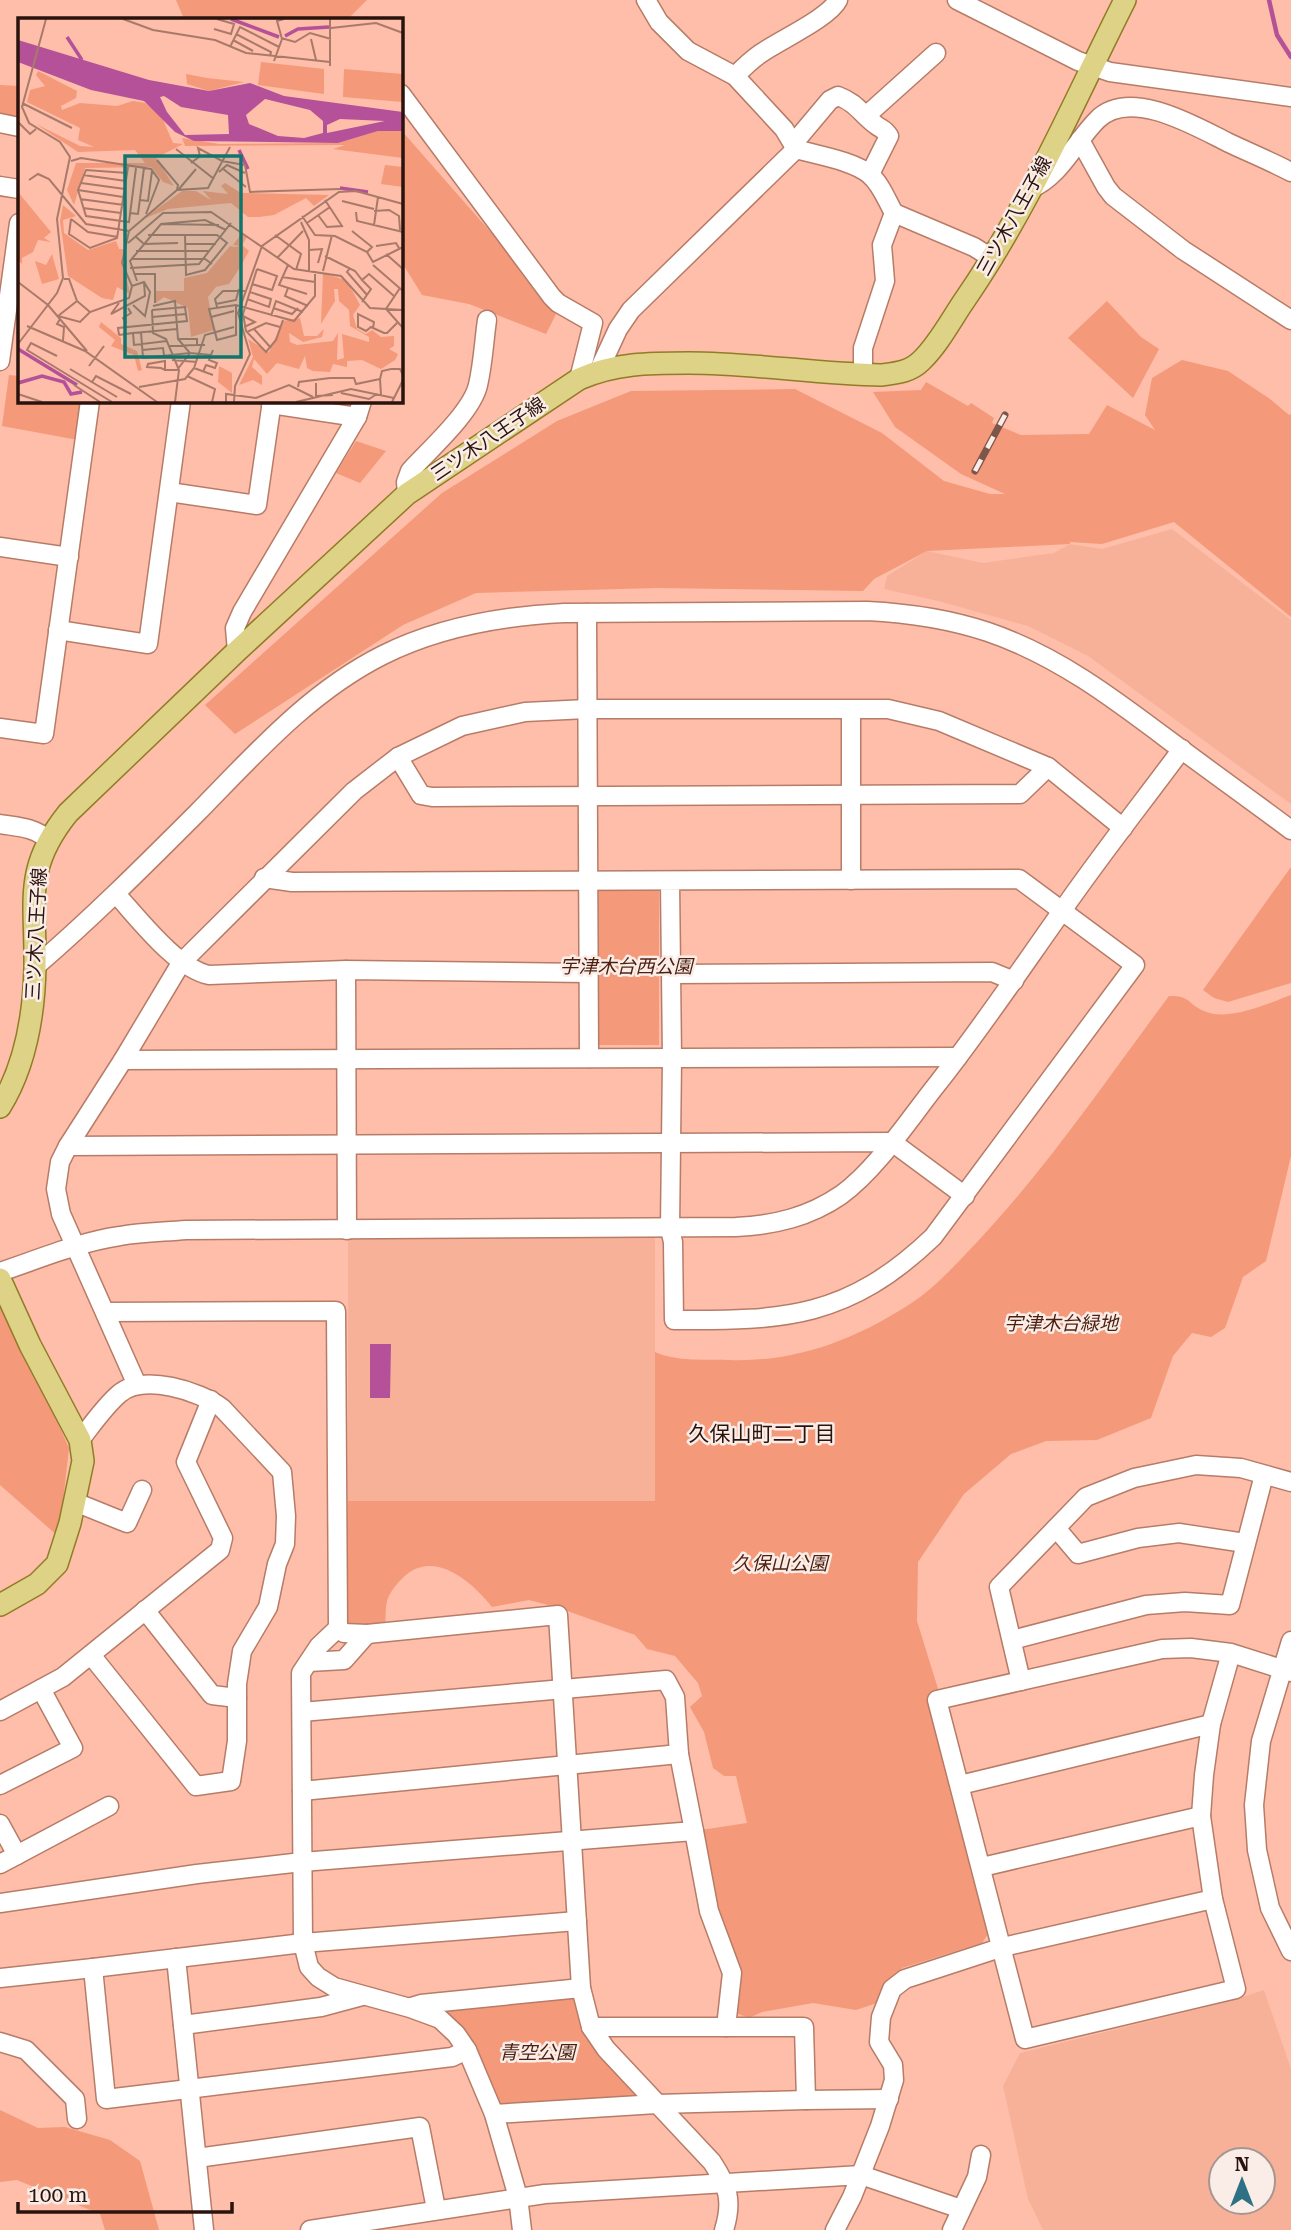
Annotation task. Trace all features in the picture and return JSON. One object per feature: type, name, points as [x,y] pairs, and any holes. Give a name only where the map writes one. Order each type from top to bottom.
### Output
[{"type":"main road","name":"三ツ木八王子線","points":[[0,1107],[25,1051],[31,1016],[35,967],[36,873],[48,840],[68,813],[237,651],[407,494],[579,380],[600,370],[644,363],[723,363],[881,376],[904,372],[922,360],[993,259],[1125,0]]},
{"type":"main road","points":[[0,1279],[30,1345],[80,1440],[83,1461],[63,1550],[57,1564],[37,1584],[0,1605]]},
{"type":"street","points":[[646,0],[659,22],[688,51],[735,76],[770,113],[794,147],[857,166],[879,184],[894,213],[974,247],[993,259]]},
{"type":"street","points":[[735,76],[761,53],[836,5],[838,0]]},
{"type":"street","points":[[957,0],[1077,61],[1110,72],[1291,97]]},
{"type":"street","points":[[867,115],[936,53]]},
{"type":"street","points":[[402,95],[552,297],[593,323],[579,380]]},
{"type":"street","points":[[600,370],[618,329],[631,310],[794,147],[830,100],[838,96],[850,100],[875,125],[887,131],[889,136],[870,174]]},
{"type":"street","points":[[1030,189],[1044,184],[1099,117],[1128,108],[1144,108],[1188,122],[1291,172]]},
{"type":"street","points":[[0,123],[18,127]]},
{"type":"street","points":[[1080,141],[1114,196],[1183,250],[1291,320]]},
{"type":"street","points":[[0,186],[18,189]]},
{"type":"street","points":[[863,375],[863,348],[885,281],[882,245],[894,213]]},
{"type":"street","points":[[0,361],[6,278],[18,227]]},
{"type":"street","points":[[407,494],[406,482],[410,471],[458,419],[478,388],[486,320]]},
{"type":"street","points":[[0,728],[44,734],[90,402]]},
{"type":"street","points":[[58,630],[148,644],[181,402]]},
{"type":"street","points":[[169,492],[257,505],[271,403],[359,409],[242,612],[234,628],[237,651]]},
{"type":"street","points":[[0,547],[69,557]]},
{"type":"street","points":[[35,967],[116,894],[279,729],[307,705],[353,672],[384,654],[465,626],[524,616],[867,611],[912,615],[985,631],[1011,640],[1073,671],[1291,830]]},
{"type":"street","points":[[587,613],[589,1058]]},
{"type":"street","points":[[137,1385],[61,1214],[57,1200],[58,1170],[68,1146],[181,963],[354,791],[398,757],[462,726],[525,712],[587,709],[888,709],[940,722],[1048,767],[1123,828]]},
{"type":"street","points":[[851,710],[851,880]]},
{"type":"street","points":[[0,1272],[77,1246],[120,1236],[186,1230],[670,1229],[764,1226],[791,1220],[825,1205],[859,1181],[892,1142],[958,1057],[1062,910],[1182,749]]},
{"type":"street","points":[[398,757],[421,795],[432,797],[1020,794],[1048,767]]},
{"type":"street","points":[[0,824],[32,829],[48,840]]},
{"type":"street","points":[[264,878],[292,882],[1019,879],[1135,965],[933,1237],[894,1272],[860,1292],[832,1304],[794,1315],[744,1321],[674,1320],[673,1242],[670,1229],[670,881]]},
{"type":"street","points":[[116,894],[181,963],[196,972],[209,975],[346,970],[588,973]]},
{"type":"street","points":[[346,970],[347,1230]]},
{"type":"street","points":[[672,974],[992,972],[1014,981]]},
{"type":"street","points":[[123,1060],[958,1057]]},
{"type":"street","points":[[68,1146],[892,1142],[965,1196]]},
{"type":"street","points":[[105,1312],[336,1311],[338,1628],[319,1646],[301,1673],[303,1943],[309,1967],[318,1978],[334,1987],[440,2019],[456,2034],[467,2050],[494,2114],[518,2197],[522,2230]]},
{"type":"street","points":[[80,1440],[119,1393],[137,1385],[161,1385],[211,1400],[222,1408],[282,1472],[286,1516],[285,1544],[277,1564],[268,1607],[242,1651],[237,1698],[237,1741],[230,1781],[196,1787],[91,1655]]},
{"type":"street","points":[[0,1711],[63,1677],[220,1550],[223,1538],[186,1462],[211,1400]]},
{"type":"street","points":[[1021,1681],[999,1587],[1086,1497],[1133,1478],[1196,1465],[1241,1468],[1291,1482]]},
{"type":"street","points":[[1012,1640],[1146,1605],[1185,1602],[1230,1605],[1264,1475]]},
{"type":"street","points":[[75,1502],[127,1523],[142,1490]]},
{"type":"street","points":[[1056,1528],[1078,1554],[1138,1538],[1179,1534],[1245,1543]]},
{"type":"street","points":[[145,1610],[212,1695],[237,1698]]},
{"type":"street","points":[[338,1628],[344,1633],[367,1634],[558,1615],[581,1988],[591,2027],[606,2049],[712,2162],[725,2182],[728,2213],[724,2230]]},
{"type":"street","points":[[309,1662],[344,1660],[367,1634]]},
{"type":"street","points":[[1291,1642],[1286,1671],[1261,1741],[1254,1805],[1257,1850],[1270,1908],[1291,1951]]},
{"type":"street","points":[[1231,1653],[1211,1724],[1201,1816],[1213,1899],[1236,1989],[1025,2039],[937,1700],[1161,1649],[1191,1648],[1231,1653],[1286,1671]]},
{"type":"street","points":[[302,1712],[666,1681],[675,1697],[679,1754],[709,1911],[732,1973],[726,2027]]},
{"type":"street","points":[[0,1785],[73,1748],[41,1689]]},
{"type":"street","points":[[960,1785],[1211,1724]]},
{"type":"street","points":[[302,1791],[679,1754]]},
{"type":"street","points":[[0,1864],[109,1806]]},
{"type":"street","points":[[982,1867],[1201,1816]]},
{"type":"street","points":[[0,1824],[17,1855]]},
{"type":"street","points":[[0,1903],[197,1874],[302,1862],[694,1831]]},
{"type":"street","points":[[835,2230],[852,2197],[880,2126],[894,2080],[893,2065],[879,2042],[881,2017],[892,1989],[905,1979],[1003,1947],[1213,1899]]},
{"type":"street","points":[[0,1978],[303,1943],[577,1921]]},
{"type":"street","points":[[176,1958],[204,2230]]},
{"type":"street","points":[[93,1968],[106,2099],[452,2057],[467,2050]]},
{"type":"street","points":[[410,2008],[421,2004],[581,1988]]},
{"type":"street","points":[[183,2025],[321,2007],[362,1996]]},
{"type":"street","points":[[591,2027],[804,2027],[806,2100]]},
{"type":"street","points":[[0,2042],[26,2050],[75,2099],[77,2119]]},
{"type":"street","points":[[494,2114],[657,2104],[889,2099]]},
{"type":"street","points":[[197,2158],[420,2127],[436,2209]]},
{"type":"street","points":[[952,2230],[977,2177],[981,2155]]},
{"type":"street","points":[[310,2230],[347,2227],[436,2209],[518,2197],[860,2175],[961,2209]]},
{"type":"shaded area","points":[[1172,529],[1291,620],[1291,804],[1088,656],[1028,626],[884,589],[887,576],[927,551],[983,563],[1054,553],[1070,544],[1102,549]]},
{"type":"shaded area","points":[[348,1238],[655,1238],[655,1501],[348,1501]]},
{"type":"shaded area","points":[[370,1344],[391,1344],[390,1398],[370,1398]]},
{"type":"shaded area","points":[[1264,1990],[1291,2069],[1291,2230],[1043,2230],[1028,2199],[1003,2086],[1020,2053],[1227,2002]]},
{"type":"green space","points":[[176,0],[367,0],[349,18],[184,18]]},
{"type":"green space","points":[[0,85],[18,86],[18,130],[0,131]]},
{"type":"green space","points":[[402,131],[509,253],[556,314],[546,334],[469,304],[422,295],[402,263]]},
{"type":"green space","points":[[1107,301],[1141,337],[1159,349],[1133,398],[1068,338]]},
{"type":"green space","points":[[1182,360],[1228,371],[1291,414],[1291,617],[1174,522],[1102,544],[1070,542],[927,551],[874,579],[863,591],[657,588],[476,593],[403,625],[235,734],[205,705],[442,493],[557,421],[631,391],[795,389],[882,433],[944,481],[990,494],[1005,494],[961,474],[895,427],[873,392],[921,390],[926,382],[968,406],[971,403],[994,418],[992,423],[1021,435],[1089,434],[1107,405],[1155,430],[1145,415],[1152,378]]},
{"type":"green space","points":[[9,375],[18,376],[18,402],[83,402],[78,440],[2,426]]},
{"type":"green space","points":[[356,441],[386,451],[360,483],[336,473]]},
{"type":"green space","points":[[1291,867],[1291,983],[1228,1002],[1214,998],[1203,990]]},
{"type":"green space","name":"宇津木台西公園","points":[[591,886],[659,887],[659,1045],[594,1045]]},
{"type":"green space","points":[[1291,995],[1291,1156],[1266,1261],[1243,1277],[1225,1328],[1211,1337],[1192,1333],[1173,1356],[1151,1418],[1097,1440],[1046,1441],[1011,1454],[964,1494],[918,1562],[917,1621],[939,1692],[928,1701],[988,1934],[982,1943],[902,1968],[877,2003],[856,2010],[813,2003],[762,2012],[749,2018],[736,2013],[701,1830],[747,1823],[736,1776],[724,1776],[713,1768],[704,1732],[690,1707],[702,1696],[698,1683],[675,1656],[647,1649],[635,1635],[529,1600],[492,1607],[464,1580],[441,1568],[429,1566],[418,1568],[406,1575],[392,1590],[387,1601],[385,1628],[348,1627],[344,1623],[348,1501],[655,1501],[655,1352],[691,1359],[753,1360],[778,1357],[825,1346],[892,1315],[922,1296],[939,1281],[1005,1211],[1077,1121],[1169,996],[1186,999],[1204,1011],[1224,1014],[1259,1007]]},
{"type":"green space","points":[[0,1294],[69,1448],[59,1537],[0,1485]]},
{"type":"green space","name":"青空公園","points":[[581,1988],[591,2027],[657,2104],[494,2114],[467,2050],[421,2004]]},
{"type":"green space","points":[[0,2110],[38,2128],[65,2127],[110,2140],[140,2161],[159,2230],[105,2230],[100,2214],[17,2180],[0,2182]]},
{"type":"waterway","points":[[1269,0],[1277,35],[1291,57]]},
{"type":"railway","points":[[975,471],[1005,415]]},
{"type":"district","name":"久保山町二丁目","points":[[762,1434]]},
{"type":"park label","name":"宇津木台緑地","points":[[1061,1323]]},
{"type":"park label","name":"久保山公園","points":[[780,1563]]}]
